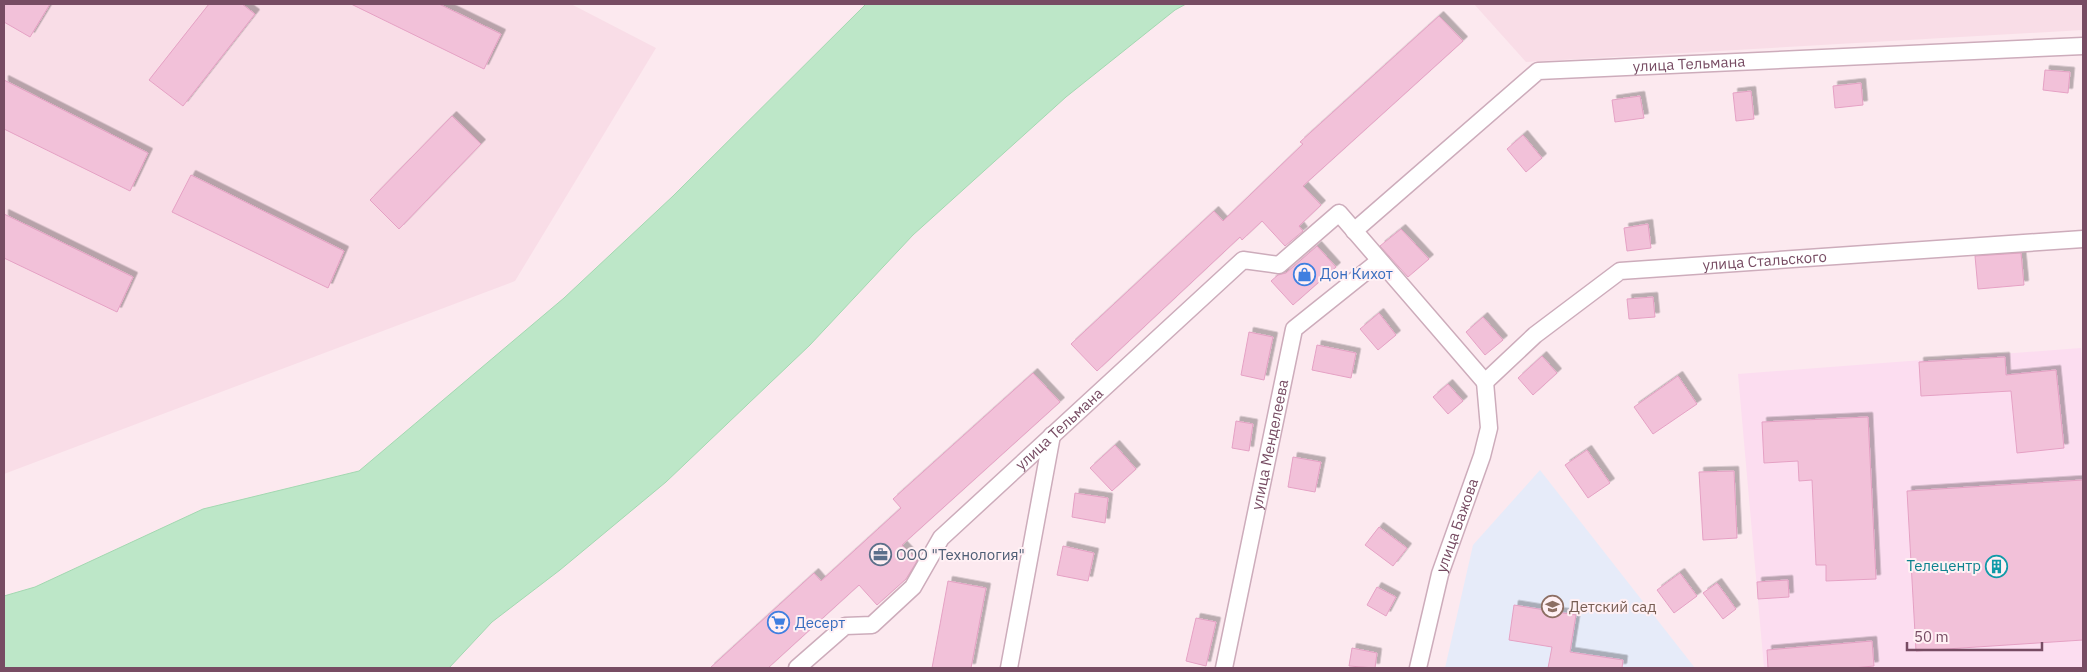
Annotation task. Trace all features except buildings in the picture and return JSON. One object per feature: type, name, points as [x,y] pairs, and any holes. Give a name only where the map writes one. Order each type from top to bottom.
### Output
[{"type":"street","name":"улица Тельмана","points":[[798,668],[845,626],[872,625],[913,587],[941,538],[1243,260],[1279,265],[1339,213],[1354,231],[1538,71],[2083,46]]},
{"type":"street","points":[[1354,231],[1485,382]]},
{"type":"street","name":"улица Стальского","points":[[1485,382],[1535,335],[1620,271],[2083,239]]},
{"type":"street","name":"улица Менделеева","points":[[1224,668],[1294,329],[1379,261]]},
{"type":"street","name":"улица Бажова","points":[[1418,668],[1440,574],[1482,456],[1489,428],[1485,382]]},
{"type":"street","points":[[1009,668],[1052,435]]},
{"type":"shaded area","points":[[4,4],[571,4],[656,48],[515,281],[4,474]]},
{"type":"shaded area","points":[[866,4],[1186,4],[1175,10],[1066,97],[913,235],[810,345],[666,482],[560,570],[492,622],[449,668],[4,668],[4,596],[35,587],[203,509],[359,471],[564,298],[673,196]]},
{"type":"shaded area","points":[[1474,4],[2083,4],[2083,30],[1526,62]]},
{"type":"shaded area","points":[[2081,348],[2083,377],[2083,668],[1764,668],[1738,374]]},
{"type":"shaded area","name":"Детский сад","points":[[1540,470],[1695,668],[1445,668],[1473,545]]},
{"type":"place","name":"Дон Кихот","points":[[1304,274]]},
{"type":"place","name":"ООО \"Технология\"","points":[[880,555]]},
{"type":"place","name":"Телецентр","points":[[1997,566]]},
{"type":"place","name":"Детский сад","points":[[1553,607]]},
{"type":"place","name":"Десерт","points":[[779,623]]}]
